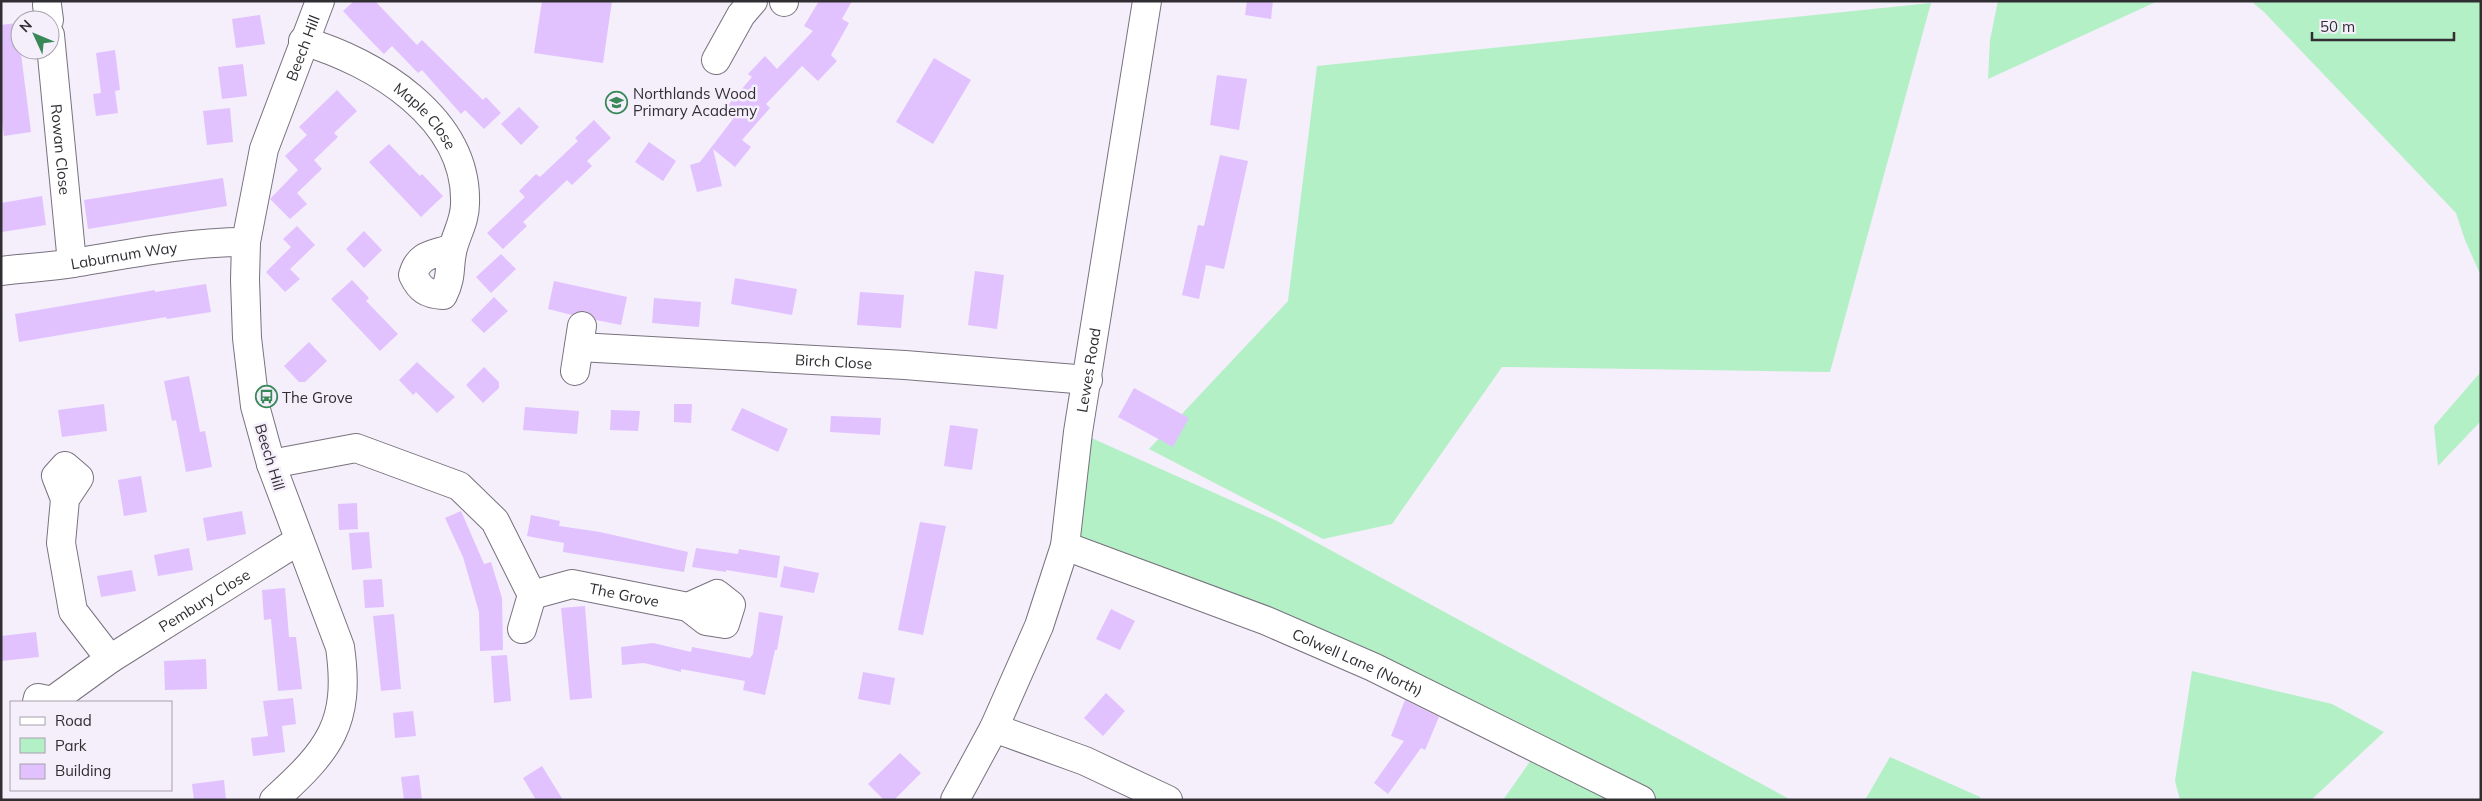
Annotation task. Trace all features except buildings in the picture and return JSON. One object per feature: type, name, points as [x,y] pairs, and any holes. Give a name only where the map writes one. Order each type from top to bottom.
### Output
[{"type":"main road","name":"Beech Hill","points":[[274,800],[303,773],[329,742],[343,694],[343,670],[340,647],[298,541],[271,464],[255,406],[247,338],[245,280],[246,242],[264,149],[303,41],[320,1]]},
{"type":"main road","points":[[716,60],[741,15],[753,1]]},
{"type":"main road","name":"Lewes Road","points":[[955,800],[994,728],[1039,626],[1066,546],[1078,432],[1088,380],[1147,1]]},
{"type":"main road","name":"Maple Close","points":[[303,41],[325,47],[370,70],[410,96],[435,121],[454,148],[463,178],[465,205],[460,230],[453,248]]},
{"type":"main road","name":"Rowan Close","points":[[52,60],[72,263]]},
{"type":"main road","name":"Laburnum Way","points":[[1,271],[72,263],[143,250],[209,242],[246,242]]},
{"type":"main road","name":"Birch Close","points":[[578,348],[905,365],[1088,380]]},
{"type":"main road","points":[[271,464],[356,448],[459,486],[495,521],[532,595],[522,629]]},
{"type":"main road","points":[[65,499],[61,543],[73,610],[110,659]]},
{"type":"main road","name":"Pembury Close","points":[[48,701],[110,659],[298,541]]},
{"type":"main road","name":"Colwell Lane (North)","points":[[1066,546],[1267,621],[1373,667],[1641,800]]},
{"type":"main road","name":"The Grove","points":[[532,595],[572,584],[688,607]]},
{"type":"main road","points":[[994,728],[1085,761],[1168,800]]},
{"type":"green space","points":[[1998,1],[2158,1],[1988,79],[1990,40]]},
{"type":"green space","points":[[2251,1],[2481,1],[2481,276],[2465,240],[2456,213],[2264,12]]},
{"type":"green space","points":[[1931,3],[1830,372],[1502,367],[1392,524],[1323,539],[1149,449],[1288,301],[1317,66]]},
{"type":"green space","points":[[2481,367],[2481,421],[2438,466],[2434,426],[2479,374]]},
{"type":"green space","points":[[1078,432],[1275,520],[1791,800],[1503,800],[1543,743],[1065,546]]},
{"type":"green space","points":[[2192,671],[2332,704],[2384,732],[2311,800],[2180,800],[2175,781]]},
{"type":"green space","points":[[1890,757],[1980,797],[1981,800],[1865,800]]},
{"type":"place","name":"Northlands Wood Primary Academy","points":[[617,102]]},
{"type":"place","name":"The Grove","points":[[266,397]]}]
